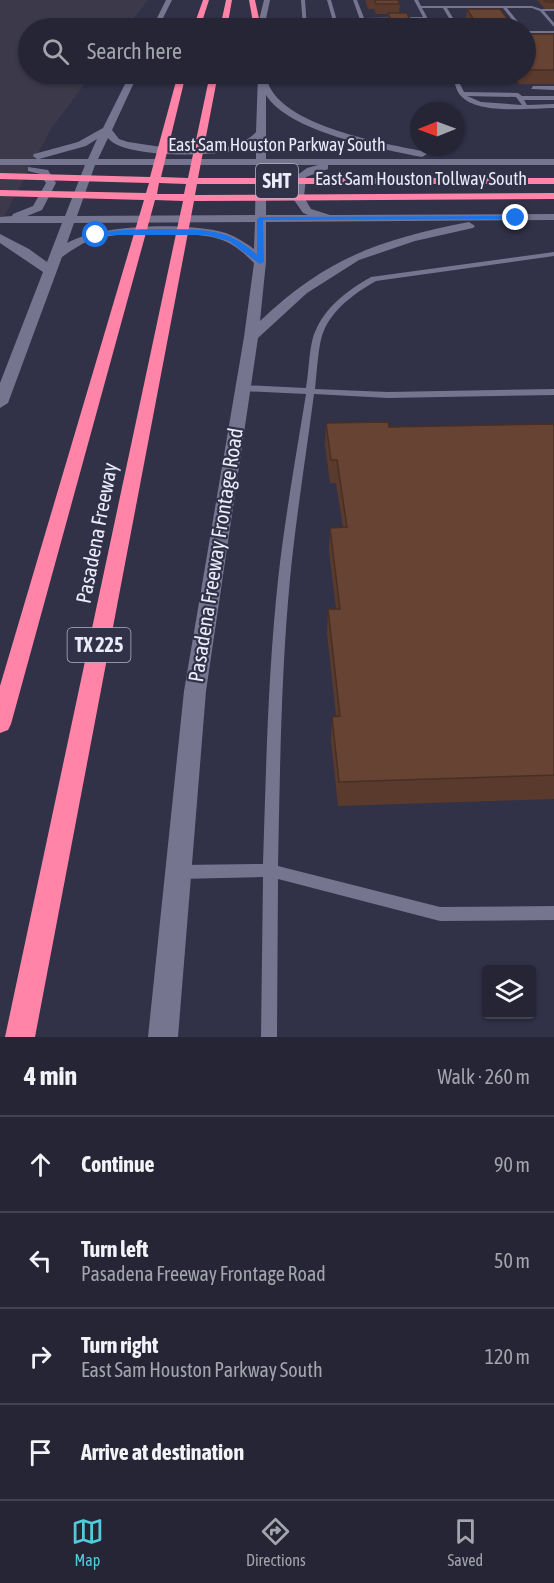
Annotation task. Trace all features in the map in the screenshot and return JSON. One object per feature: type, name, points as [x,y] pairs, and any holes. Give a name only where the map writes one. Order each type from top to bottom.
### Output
[{"type":"highway","points":[[200,18],[206,0]]},
{"type":"highway","points":[[225,18],[229,0]]},
{"type":"highway","points":[[252,0],[256,18]]},
{"type":"highway","points":[[193,18],[194,9]]},
{"type":"highway","name":"Pasadena Freeway","points":[[0,724],[180,84]]},
{"type":"highway","name":"Pasadena Freeway","points":[[20,1037],[212,84]]},
{"type":"highway","name":"East Sam Houston Tollway South","points":[[0,176],[195,181],[554,181]]},
{"type":"highway","name":"East Sam Houston Tollway South","points":[[0,193],[192,198],[554,196]]},
{"type":"main road","points":[[160,18],[169,0]]},
{"type":"main road","points":[[262,18],[267,0]]},
{"type":"main road","points":[[0,403],[91,163],[129,84]]},
{"type":"main road","name":"Pasadena Freeway Frontage Road","points":[[164,1037],[195,691],[251,337],[260,262],[262,84]]},
{"type":"main road","points":[[266,84],[275,102],[311,124],[336,135],[410,152],[487,163]]},
{"type":"main road","points":[[107,130],[116,141],[126,145],[202,151],[242,147],[253,142],[262,131]]},
{"type":"main road","points":[[2,161],[57,152],[82,144],[107,130]]},
{"type":"main road","points":[[0,219],[22,216],[38,208],[51,183],[44,172],[2,161]]},
{"type":"main road","name":"East Sam Houston Parkway South","points":[[2,161],[91,163],[554,162]]},
{"type":"main road","points":[[335,218],[307,211],[298,197],[302,176],[311,170],[343,163]]},
{"type":"main road","points":[[0,219],[554,217]]},
{"type":"main road","points":[[251,337],[323,275],[362,255],[398,241],[516,218]]},
{"type":"main road","points":[[56,255],[83,239],[110,233],[208,233],[232,240],[244,247],[260,262]]},
{"type":"main road","points":[[0,238],[25,252],[49,270]]},
{"type":"lane","points":[[303,0],[304,18]]},
{"type":"lane","points":[[329,0],[334,18]]},
{"type":"lane","points":[[355,0],[362,18]]},
{"type":"lane","points":[[416,0],[426,18]]},
{"type":"lane","points":[[452,1],[472,1]]},
{"type":"lane","points":[[420,7],[532,7],[554,10]]},
{"type":"lane","points":[[444,7],[451,18]]},
{"type":"lane","points":[[504,7],[513,18]]},
{"type":"lane","points":[[541,10],[554,26]]},
{"type":"lane","points":[[536,33],[554,32]]},
{"type":"lane","points":[[458,84],[462,94],[475,102],[490,106],[554,106]]},
{"type":"lane","points":[[533,88],[554,88]]},
{"type":"lane","points":[[462,94],[511,93],[518,95],[525,106]]},
{"type":"lane","points":[[520,98],[554,98]]},
{"type":"lane","points":[[269,1037],[270,870],[282,613],[295,495],[318,334],[330,312],[358,288],[374,279],[554,254]]},
{"type":"lane","points":[[242,388],[387,395],[554,392]]},
{"type":"lane","points":[[178,872],[270,870],[441,914],[554,913]]},
{"type":"shaded area","points":[[0,0],[148,0],[134,18],[18,18],[18,84],[85,84],[51,129],[0,224]]},
{"type":"building","points":[[375,0],[398,0],[400,4],[376,4]]},
{"type":"building","points":[[467,9],[500,9],[507,18],[473,18]]},
{"type":"building","points":[[388,13],[407,13],[409,18],[390,18]]},
{"type":"building","points":[[536,34],[554,34],[554,70],[536,70]]},
{"type":"building","points":[[388,422],[389,427],[554,424],[554,775],[339,782],[332,717],[340,716],[328,609],[340,609],[330,528],[347,527],[337,460],[331,460],[326,423]]},
{"type":"route","points":[[96,235],[208,233],[232,240],[252,253],[260,262],[260,219],[516,218]]}]
